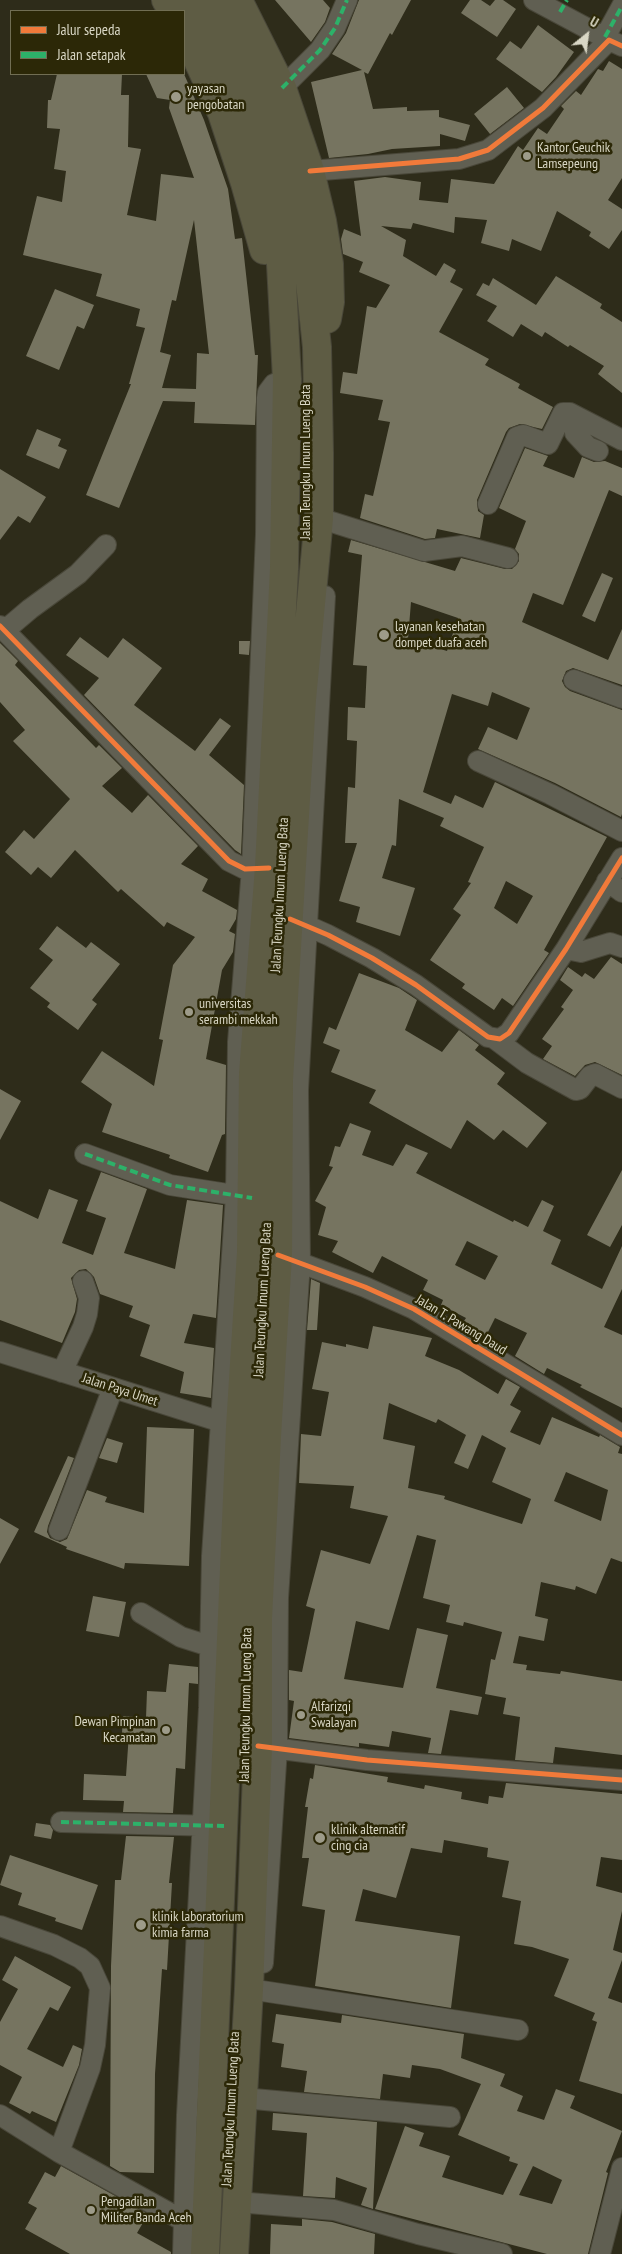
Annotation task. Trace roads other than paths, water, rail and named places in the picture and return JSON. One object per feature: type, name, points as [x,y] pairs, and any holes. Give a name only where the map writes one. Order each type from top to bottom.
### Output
[{"type":"highway","name":"Jalan Teungku Imum Lueng Bata","points":[[188,0],[234,82],[250,125],[276,220],[281,264],[287,367],[284,569],[260,868],[253,1074],[244,1197],[251,1253],[231,1426],[198,2236]]},
{"type":"highway","name":"Jalan Teungku Imum Lueng Bata","points":[[215,0],[230,25],[266,100],[294,194],[308,264],[317,347],[325,520],[302,699],[298,922],[279,1080],[289,1259],[267,1426],[258,1618],[267,1747],[243,2202],[234,2254]]},
{"type":"highway","name":"Jalan Teungku Imum Lueng Bata","points":[[238,0],[282,88],[310,171],[322,221],[329,273],[330,302],[326,326],[317,347]]},
{"type":"highway","name":"Jalan Teungku Imum Lueng Bata","points":[[185,32],[222,113],[260,232],[287,367]]},
{"type":"highway","points":[[253,1074],[279,1080]]},
{"type":"street","points":[[282,88],[320,50],[335,28],[347,0]]},
{"type":"street","points":[[534,0],[563,6],[612,41]]},
{"type":"street","points":[[310,171],[459,159],[488,150],[543,108],[612,41],[622,6]]},
{"type":"street","points":[[488,504],[517,437],[523,435],[548,444],[563,413],[570,413],[622,440]]},
{"type":"street","points":[[579,418],[575,427],[575,433],[588,447],[598,450]]},
{"type":"street","points":[[325,520],[424,550],[462,546],[508,558]]},
{"type":"street","points":[[86,1154],[170,1185],[244,1197],[238,1042],[260,868],[236,866],[212,846],[2,629],[78,574],[106,545]]},
{"type":"street","points":[[574,680],[622,698]]},
{"type":"street","points":[[478,761],[550,794],[622,831]]},
{"type":"street","points":[[495,1039],[505,1037],[566,949],[614,887],[622,858]]},
{"type":"street","points":[[289,1259],[298,1090],[298,922],[372,958],[416,985],[488,1037],[495,1039],[527,1062],[576,1090],[580,1089],[590,1076],[595,1074],[622,1088]]},
{"type":"street","points":[[566,949],[581,952],[610,943],[622,947]]},
{"type":"street","name":"Jalan T. Pawang Daud","points":[[289,1259],[365,1287],[414,1309],[622,1435]]},
{"type":"street","points":[[62,1372],[87,1314],[89,1298],[83,1281]]},
{"type":"street","name":"Jalan Paya Umet","points":[[0,1352],[231,1426]]},
{"type":"street","points":[[59,1530],[113,1388]]},
{"type":"street","points":[[141,1613],[181,1638],[221,1650]]},
{"type":"street","points":[[267,1747],[367,1760],[622,1780]]},
{"type":"street","points":[[61,1822],[214,1826]]},
{"type":"street","points":[[0,1926],[54,1945],[80,1958],[90,1966],[100,1988],[95,2045],[90,2068],[59,2152]]},
{"type":"street","points":[[254,1990],[518,2030]]},
{"type":"street","points":[[248,2099],[450,2117]]},
{"type":"street","points":[[0,2115],[198,2236],[183,2254]]},
{"type":"street","points":[[600,2254],[622,2168]]},
{"type":"street","points":[[247,2254],[243,2202],[334,2210],[418,2234],[502,2254]]},
{"type":"place","name":"yayasan pengobatan","points":[[176,97]]},
{"type":"place","name":"Kantor Geuchik Lamsepeung","points":[[527,156]]},
{"type":"place","name":"layanan kesehatan dompet duafa aceh","points":[[384,635]]},
{"type":"place","name":"universitas serambi mekkah","points":[[189,1012]]},
{"type":"place","name":"Alfarizqi Swalayan","points":[[301,1715]]},
{"type":"place","name":"Dewan Pimpinan Kecamatan","points":[[166,1730]]},
{"type":"place","name":"klinik alternatif cing cia","points":[[320,1838]]},
{"type":"place","name":"klinik laboratorium kimia farma","points":[[141,1925]]},
{"type":"place","name":"Pengadilan Militer Banda Aceh","points":[[91,2210]]}]
